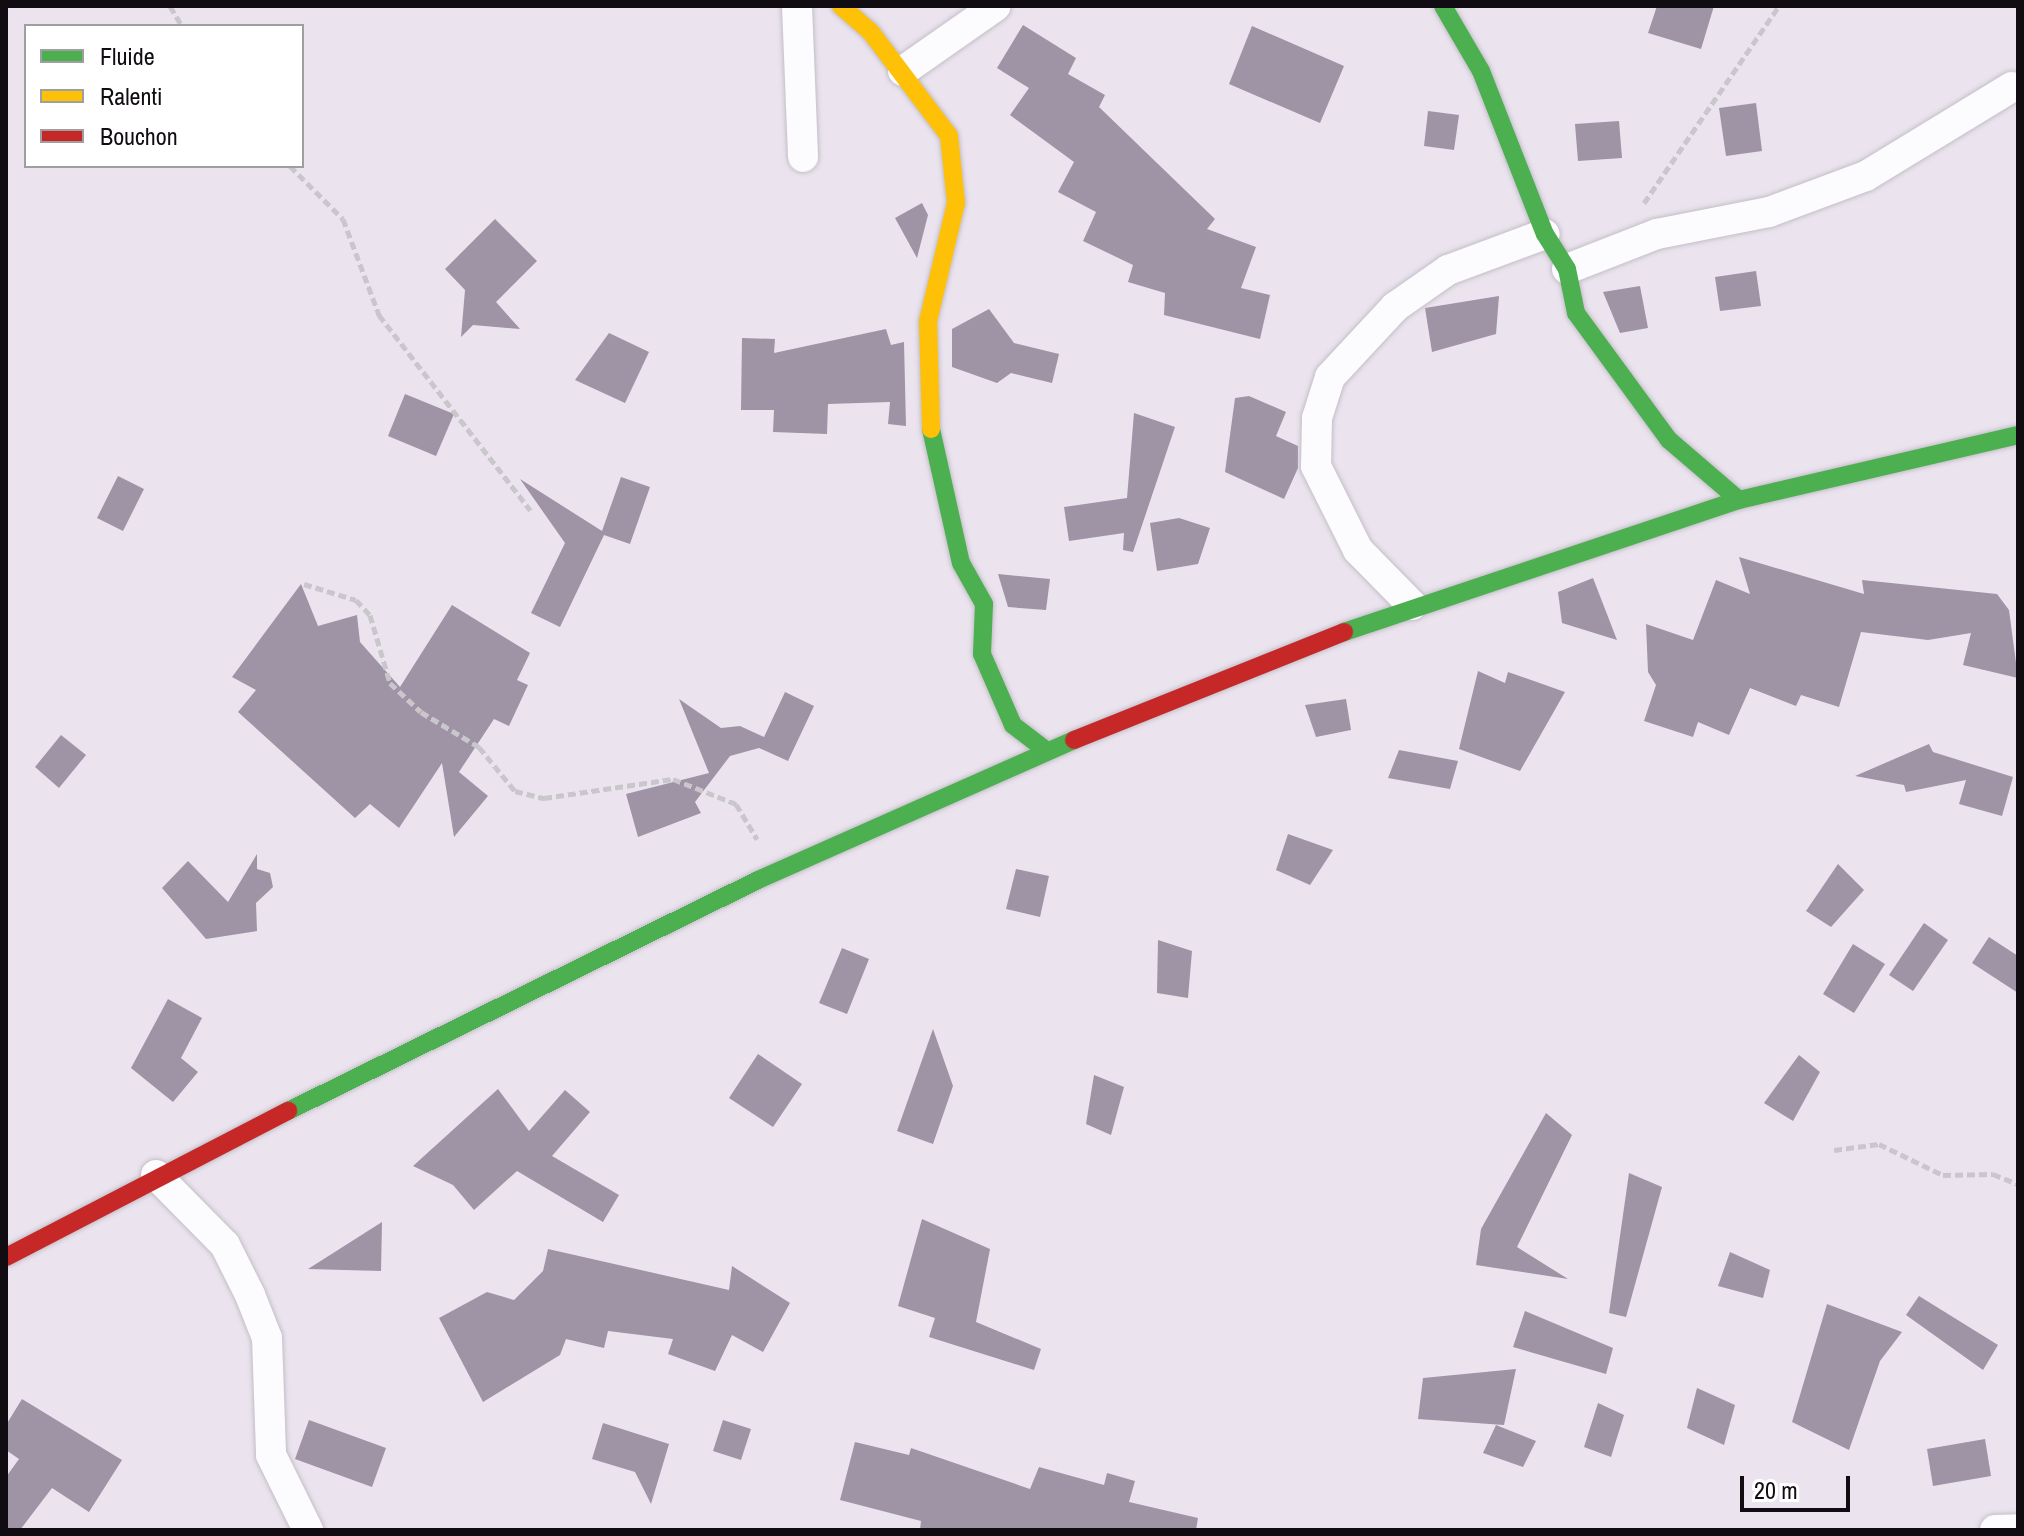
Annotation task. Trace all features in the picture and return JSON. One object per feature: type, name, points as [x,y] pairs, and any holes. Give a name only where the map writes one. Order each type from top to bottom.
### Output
[{"type":"main road","points":[[841,6],[873,18],[903,71],[949,136],[953,164],[952,240],[928,321],[926,376],[941,489],[961,563],[984,604],[982,654],[1013,725],[1047,751]]},
{"type":"main road","points":[[1443,6],[1481,71],[1545,234],[1567,269],[1576,313],[1624,384],[1669,440],[1739,500]]},
{"type":"main road","points":[[6,1257],[156,1175],[758,880],[1047,751],[1412,605],[1739,500],[2018,435]]},
{"type":"street","points":[[797,6],[803,157]]},
{"type":"street","points":[[903,71],[996,6]]},
{"type":"street","points":[[1567,269],[1657,234],[1769,212],[1866,176],[2012,87]]},
{"type":"street","points":[[1412,605],[1358,550],[1316,466],[1317,418],[1330,377],[1395,307],[1448,270],[1545,234]]},
{"type":"street","points":[[156,1175],[225,1245],[250,1295],[267,1338],[271,1455],[308,1530]]},
{"type":"street","points":[[1995,1530],[2018,1529]]},
{"type":"path","points":[[170,6],[181,24]]},
{"type":"path","points":[[1639,208],[1675,167],[1779,6]]},
{"type":"path","points":[[292,168],[343,219],[379,315],[530,510]]},
{"type":"path","points":[[304,584],[356,600],[370,615],[390,683],[421,712],[479,747],[515,791],[544,798],[673,779],[736,804],[757,833],[758,880]]},
{"type":"path","points":[[1834,1150],[1879,1144],[1943,1175],[1993,1174],[2018,1184]]},
{"type":"building","points":[[1657,6],[1714,6],[1701,49],[1648,33]]},
{"type":"building","points":[[1023,25],[1076,58],[1068,74],[1105,95],[1099,107],[1215,219],[1207,229],[1256,247],[1241,288],[1270,295],[1260,339],[1164,315],[1165,293],[1128,282],[1133,265],[1083,241],[1096,212],[1058,192],[1074,162],[1010,115],[1029,88],[997,68]]},
{"type":"building","points":[[1252,26],[1344,66],[1320,123],[1229,84]]},
{"type":"building","points":[[1756,103],[1762,151],[1726,156],[1719,108]]},
{"type":"building","points":[[1428,111],[1459,115],[1454,150],[1424,146]]},
{"type":"building","points":[[1619,121],[1622,158],[1578,161],[1575,124]]},
{"type":"building","points":[[922,203],[928,215],[917,258],[895,218]]},
{"type":"building","points":[[495,219],[537,261],[496,302],[520,329],[473,325],[461,337],[465,290],[445,269]]},
{"type":"building","points":[[1756,271],[1761,306],[1720,311],[1715,277]]},
{"type":"building","points":[[1640,286],[1648,328],[1620,333],[1603,292]]},
{"type":"building","points":[[1499,296],[1496,334],[1432,352],[1425,308]]},
{"type":"building","points":[[989,309],[1014,343],[1059,354],[1052,383],[1011,373],[997,383],[952,367],[952,329]]},
{"type":"building","points":[[886,329],[891,345],[904,342],[906,426],[888,424],[890,402],[828,404],[827,434],[773,432],[774,410],[741,410],[742,338],[775,339],[774,353]]},
{"type":"building","points":[[609,333],[649,352],[625,403],[575,380]]},
{"type":"building","points":[[405,394],[454,414],[436,456],[388,436]]},
{"type":"building","points":[[1249,396],[1286,412],[1276,436],[1298,446],[1298,468],[1284,499],[1225,472],[1235,398]]},
{"type":"building","points":[[1134,413],[1175,427],[1133,552],[1123,550],[1124,533],[1069,541],[1064,507],[1127,498]]},
{"type":"building","points":[[118,476],[144,489],[123,531],[97,518]]},
{"type":"building","points":[[621,477],[650,487],[630,544],[604,535],[560,627],[531,613],[565,543],[520,479],[602,531]]},
{"type":"building","points":[[1179,518],[1210,528],[1198,564],[1157,571],[1150,523]]},
{"type":"building","points":[[1739,557],[1864,594],[1862,580],[1997,594],[2009,610],[2018,678],[1963,665],[1971,633],[1928,640],[1861,632],[1839,707],[1801,695],[1796,706],[1750,688],[1729,735],[1698,722],[1693,737],[1644,721],[1656,685],[1648,672],[1646,624],[1693,640],[1716,580],[1750,594]]},
{"type":"building","points":[[998,574],[1050,579],[1046,610],[1008,607]]},
{"type":"building","points":[[1593,578],[1617,640],[1562,623],[1558,592]]},
{"type":"building","points":[[301,584],[318,626],[357,615],[360,642],[400,687],[452,605],[530,653],[517,680],[528,685],[509,726],[494,719],[459,772],[488,796],[454,837],[442,763],[399,828],[370,804],[355,818],[238,712],[256,690],[232,677]]},
{"type":"building","points":[[1478,671],[1505,683],[1508,672],[1565,692],[1520,771],[1459,749]]},
{"type":"building","points":[[785,692],[814,706],[788,761],[759,748],[730,756],[695,802],[701,813],[638,837],[626,794],[709,773],[679,699],[721,728],[740,726],[764,737]]},
{"type":"building","points":[[1346,699],[1351,730],[1316,737],[1305,705]]},
{"type":"building","points":[[61,735],[86,755],[59,788],[35,767]]},
{"type":"building","points":[[1929,744],[1933,752],[2013,777],[2002,816],[1959,804],[1966,780],[1906,792],[1904,785],[1855,776]]},
{"type":"building","points":[[1399,750],[1458,761],[1450,789],[1388,778]]},
{"type":"building","points":[[1288,834],[1333,850],[1310,885],[1276,870]]},
{"type":"building","points":[[257,854],[257,869],[270,873],[273,887],[256,903],[257,931],[206,939],[162,888],[188,861],[228,902]]},
{"type":"building","points":[[1838,864],[1864,890],[1831,927],[1806,911]]},
{"type":"building","points":[[1016,869],[1049,876],[1040,917],[1006,909]]},
{"type":"building","points":[[1924,923],[1948,940],[1913,991],[1889,975]]},
{"type":"building","points":[[1989,937],[2018,956],[2018,993],[1972,963]]},
{"type":"building","points":[[1158,940],[1192,951],[1188,998],[1157,993]]},
{"type":"building","points":[[1853,944],[1885,964],[1854,1013],[1823,994]]},
{"type":"building","points":[[842,948],[869,959],[847,1014],[819,1003]]},
{"type":"building","points":[[168,999],[202,1018],[181,1058],[198,1072],[173,1102],[131,1068]]},
{"type":"building","points":[[933,1029],[953,1086],[933,1144],[897,1131]]},
{"type":"building","points":[[758,1054],[802,1084],[773,1127],[729,1098]]},
{"type":"building","points":[[1799,1055],[1820,1072],[1793,1121],[1764,1103]]},
{"type":"building","points":[[1094,1075],[1124,1087],[1111,1135],[1086,1124]]},
{"type":"building","points":[[498,1089],[529,1131],[565,1090],[590,1112],[552,1156],[619,1195],[603,1222],[517,1171],[474,1210],[453,1185],[413,1166]]},
{"type":"building","points":[[1546,1113],[1572,1135],[1517,1247],[1568,1279],[1476,1265],[1481,1229]]},
{"type":"building","points":[[1629,1173],[1662,1187],[1626,1317],[1609,1313]]},
{"type":"building","points":[[922,1219],[990,1249],[976,1322],[1041,1349],[1034,1370],[929,1337],[935,1318],[898,1306]]},
{"type":"building","points":[[382,1222],[381,1271],[308,1269]]},
{"type":"building","points":[[548,1249],[729,1290],[732,1266],[790,1303],[763,1352],[732,1335],[715,1371],[668,1354],[673,1339],[608,1331],[604,1348],[566,1339],[560,1355],[483,1402],[439,1318],[487,1292],[514,1300],[543,1271]]},
{"type":"building","points":[[1730,1252],[1770,1270],[1763,1298],[1718,1286]]},
{"type":"building","points":[[1919,1296],[1998,1345],[1983,1370],[1906,1315]]},
{"type":"building","points":[[1827,1304],[1902,1332],[1880,1361],[1849,1450],[1792,1422]]},
{"type":"building","points":[[1525,1311],[1613,1348],[1606,1374],[1513,1347]]},
{"type":"building","points":[[1516,1369],[1504,1425],[1418,1419],[1423,1378]]},
{"type":"building","points":[[1697,1388],[1735,1405],[1724,1445],[1687,1428]]},
{"type":"building","points":[[22,1399],[122,1460],[89,1512],[52,1488],[20,1530],[6,1530],[6,1477],[19,1459],[6,1450],[6,1425]]},
{"type":"building","points":[[1598,1403],[1624,1415],[1611,1457],[1584,1447]]},
{"type":"building","points":[[309,1420],[386,1448],[372,1487],[295,1459]]},
{"type":"building","points":[[723,1420],[751,1429],[741,1460],[713,1451]]},
{"type":"building","points":[[603,1423],[669,1444],[651,1504],[635,1472],[592,1459]]},
{"type":"building","points":[[1496,1425],[1536,1441],[1523,1467],[1483,1453]]},
{"type":"building","points":[[1985,1439],[1991,1476],[1933,1486],[1927,1449]]},
{"type":"building","points":[[855,1442],[909,1455],[911,1448],[1030,1489],[1039,1467],[1104,1485],[1107,1473],[1135,1481],[1129,1502],[1198,1518],[1196,1530],[920,1530],[921,1521],[840,1500]]},
{"type":"traffic: fast","points":[[1443,6],[1481,71],[1545,234],[1567,269],[1576,313],[1669,440],[1739,500]]},
{"type":"traffic: fast","points":[[931,429],[961,563],[984,604],[982,654],[1013,725],[1047,751]]},
{"type":"traffic: fast","points":[[1344,632],[1739,500],[2018,435]]},
{"type":"traffic: fast","points":[[288,1111],[758,880],[1074,740]]},
{"type":"traffic: slow","points":[[841,6],[870,31],[949,136],[956,203],[928,321],[931,429]]},
{"type":"traffic: jam","points":[[1074,740],[1344,632]]},
{"type":"traffic: jam","points":[[6,1257],[288,1111]]}]
